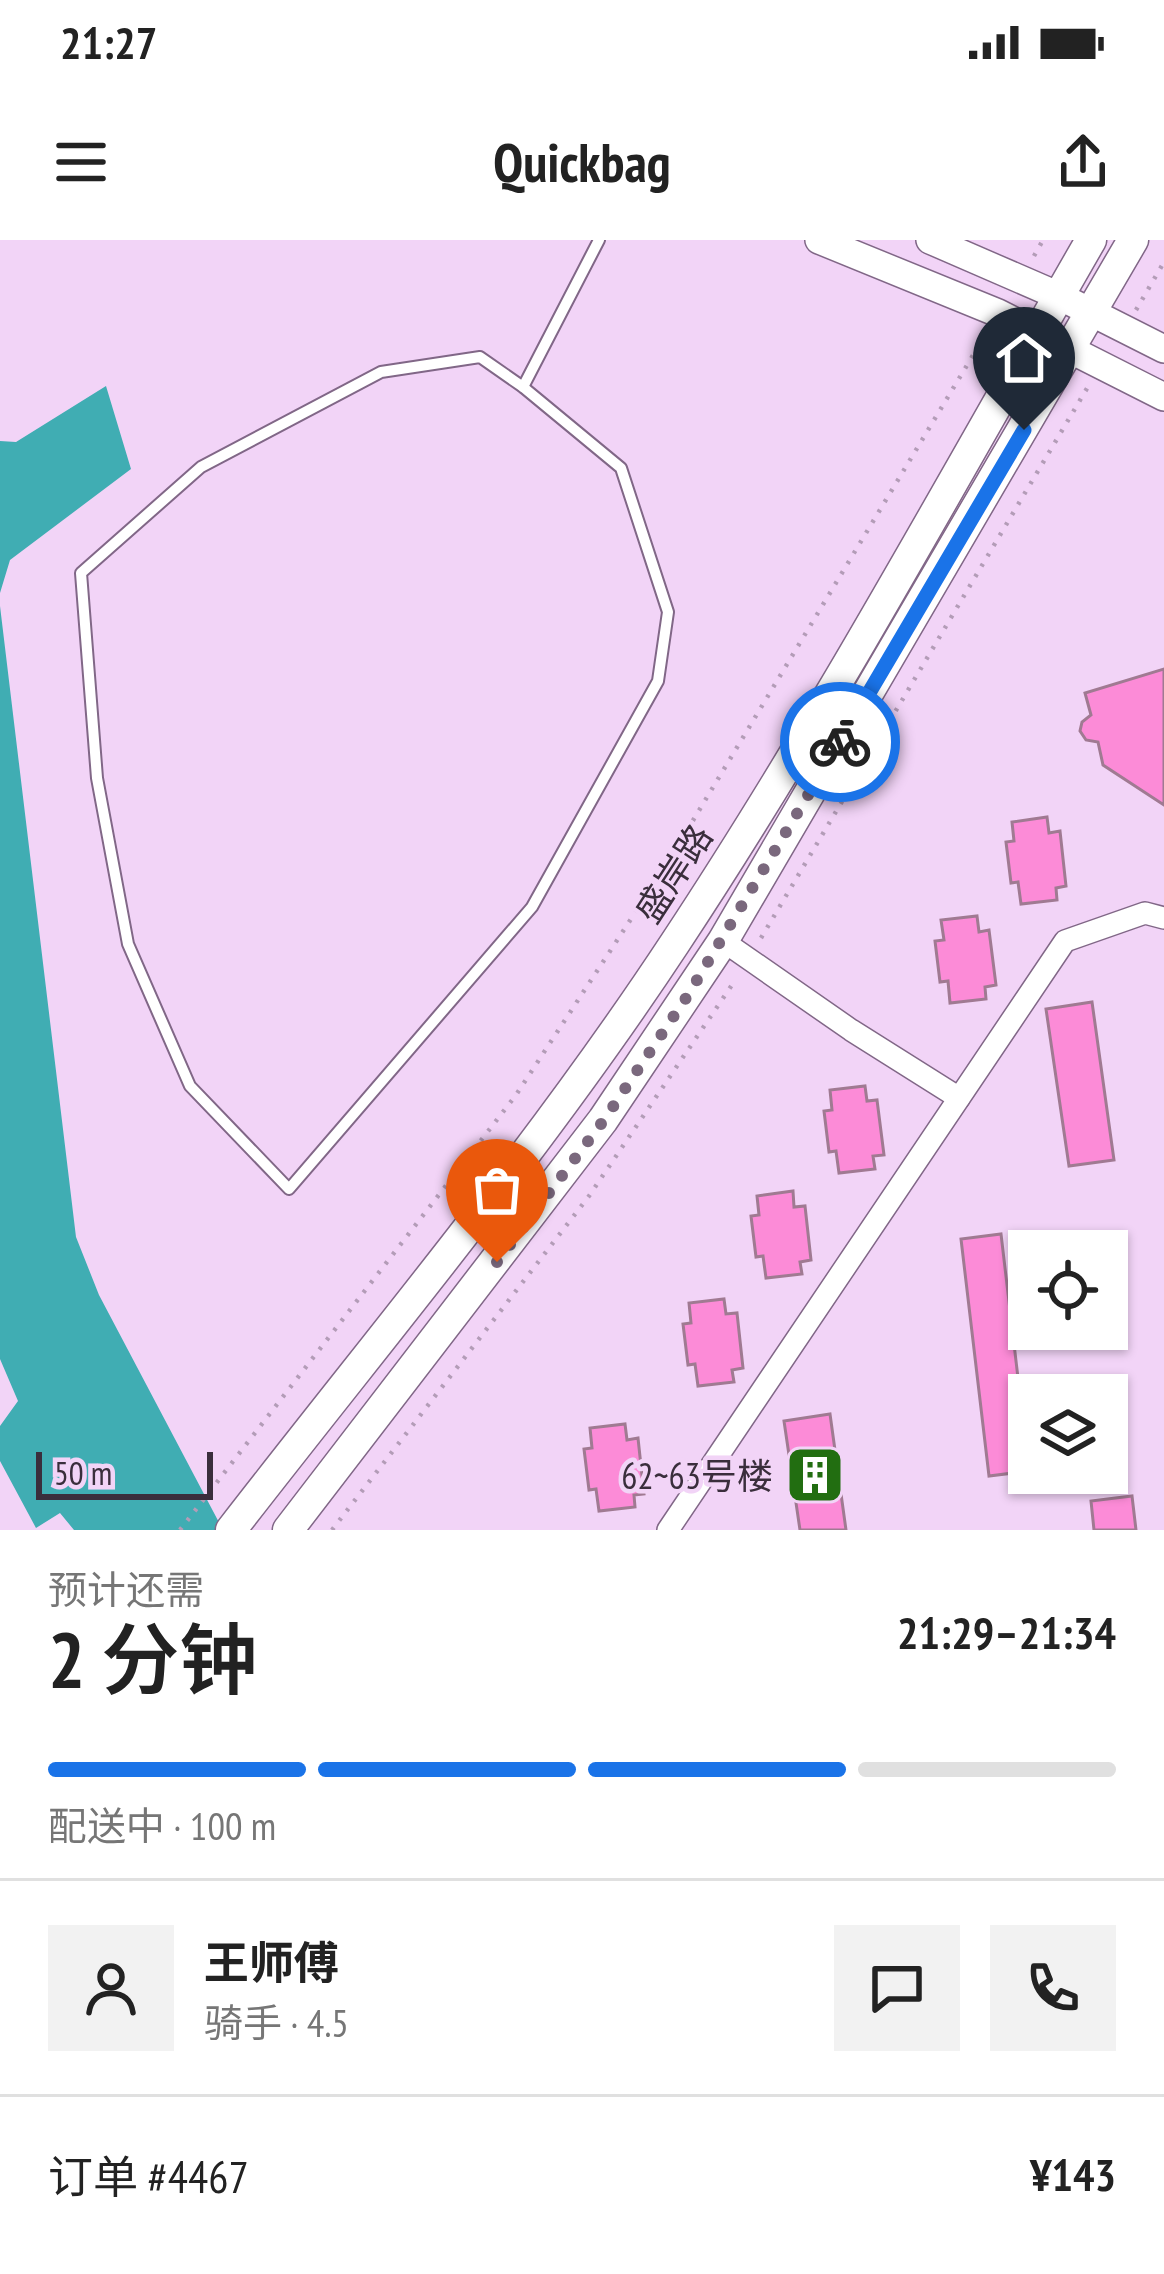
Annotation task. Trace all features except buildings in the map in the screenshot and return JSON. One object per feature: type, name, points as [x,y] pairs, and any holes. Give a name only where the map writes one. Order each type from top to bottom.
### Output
[{"type":"main road","points":[[819,240],[998,313],[1164,398]]},
{"type":"main road","points":[[930,240],[1021,278],[1164,349]]},
{"type":"main road","name":"盛岸路","points":[[231,1530],[464,1234],[674,945],[772,790],[1091,240]]},
{"type":"main road","points":[[288,1530],[604,1120],[723,941],[1133,240]]},
{"type":"street","points":[[668,1530],[1065,940],[1145,913],[1164,918]]},
{"type":"street","points":[[723,941],[959,1098]]},
{"type":"lane","points":[[524,387],[599,240]]},
{"type":"lane","points":[[480,357],[524,387],[621,468],[668,612],[658,681],[532,907],[289,1189],[190,1086],[128,944],[97,778],[81,573],[201,467],[381,372],[480,357]]},
{"type":"path","points":[[1021,278],[1043,240]]},
{"type":"path","points":[[180,1530],[528,1076],[678,847],[998,313]]},
{"type":"shaded area","points":[[106,386],[131,469],[10,560],[0,593],[0,441],[16,442]]},
{"type":"shaded area","points":[[0,606],[76,1237],[99,1295],[223,1530],[74,1530],[60,1513],[36,1528],[0,1461],[0,1426],[18,1401],[0,1359]]},
{"type":"way so far","points":[[497,1262],[604,1120],[688,995],[840,742]]},
{"type":"place","name":"62~63号楼","points":[[815,1475]]},
{"type":"route","points":[[840,742],[1024,430]]}]
